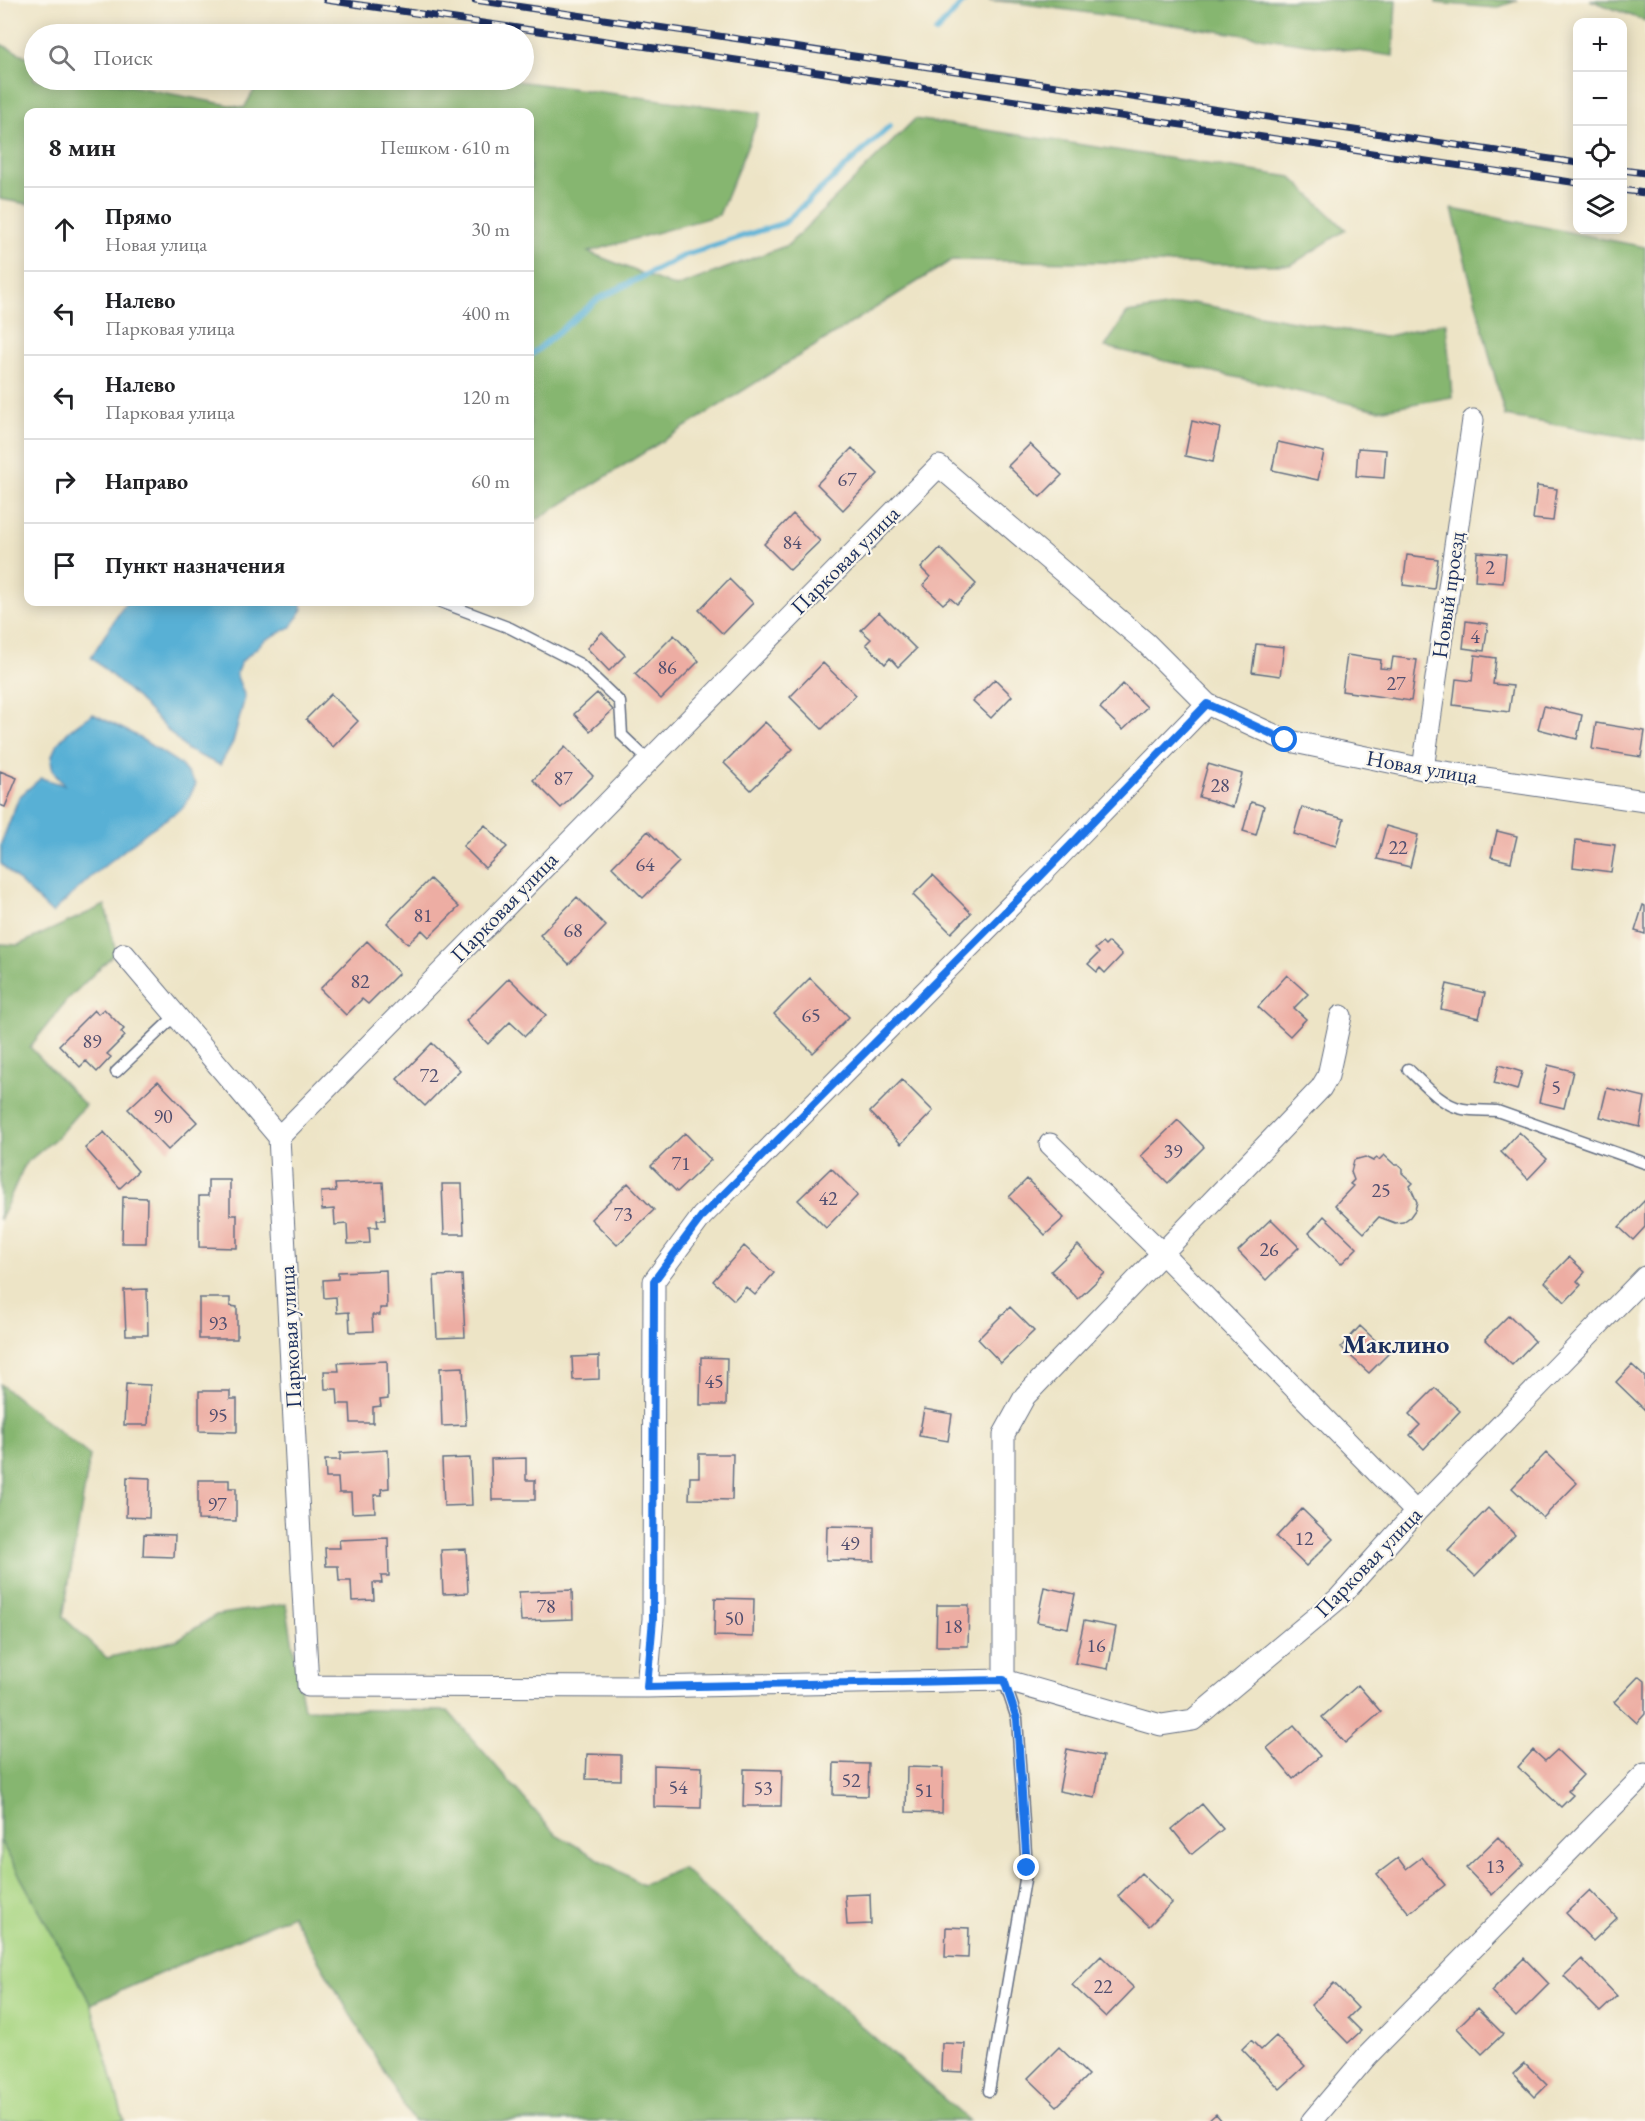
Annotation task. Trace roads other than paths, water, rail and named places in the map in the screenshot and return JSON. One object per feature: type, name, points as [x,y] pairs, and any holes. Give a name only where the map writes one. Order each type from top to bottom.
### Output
[{"type":"street","name":"Новый проезд","points":[[1423,769],[1473,420]]},
{"type":"street","name":"Парковая улица","points":[[1207,704],[1146,643],[939,466],[279,1137],[308,1686],[647,1687],[1004,1680],[1161,1725],[1192,1720],[1340,1598],[1416,1512],[1645,1277]]},
{"type":"street","name":"Новая улица","points":[[1207,704],[1285,740],[1423,769],[1645,801]]},
{"type":"street","points":[[647,1687],[653,1619],[654,1281],[702,1216],[1038,879],[1207,704]]},
{"type":"street","points":[[124,954],[279,1137]]},
{"type":"street","points":[[1004,1680],[1004,1434],[1025,1396],[1321,1089],[1328,1076],[1341,1016]]},
{"type":"street","points":[[1050,1144],[1162,1254],[1416,1512]]},
{"type":"street","points":[[1312,2121],[1367,2056],[1645,1774]]},
{"type":"lane","points":[[452,606],[510,628],[580,664],[620,702],[622,735],[648,760]]},
{"type":"lane","points":[[116,1072],[176,1015]]},
{"type":"lane","points":[[1408,1070],[1452,1106],[1471,1110],[1497,1110],[1645,1163]]},
{"type":"lane","points":[[989,2091],[1027,1868],[1017,1719],[1004,1680]]},
{"type":"water","points":[[123,606],[302,606],[303,609],[291,627],[265,640],[241,662],[236,674],[245,697],[233,742],[220,765],[187,750],[137,698],[91,657]]},
{"type":"water","points":[[93,714],[135,735],[180,764],[196,784],[184,807],[148,831],[92,876],[52,913],[1,864],[1,844],[19,797],[41,778],[64,785],[55,774],[52,755],[62,738]]},
{"type":"waterway","points":[[936,32],[965,0]]},
{"type":"waterway","points":[[534,353],[598,299],[685,255],[784,223],[890,126]]},
{"type":"railway","points":[[326,0],[490,24]]},
{"type":"railway","points":[[475,0],[1573,162]]},
{"type":"railway","points":[[534,30],[1573,182]]},
{"type":"railway","points":[[1627,171],[1645,173]]},
{"type":"railway","points":[[1627,191],[1645,193]]},
{"type":"district","name":"Маклино","points":[[1396,1344]]}]
